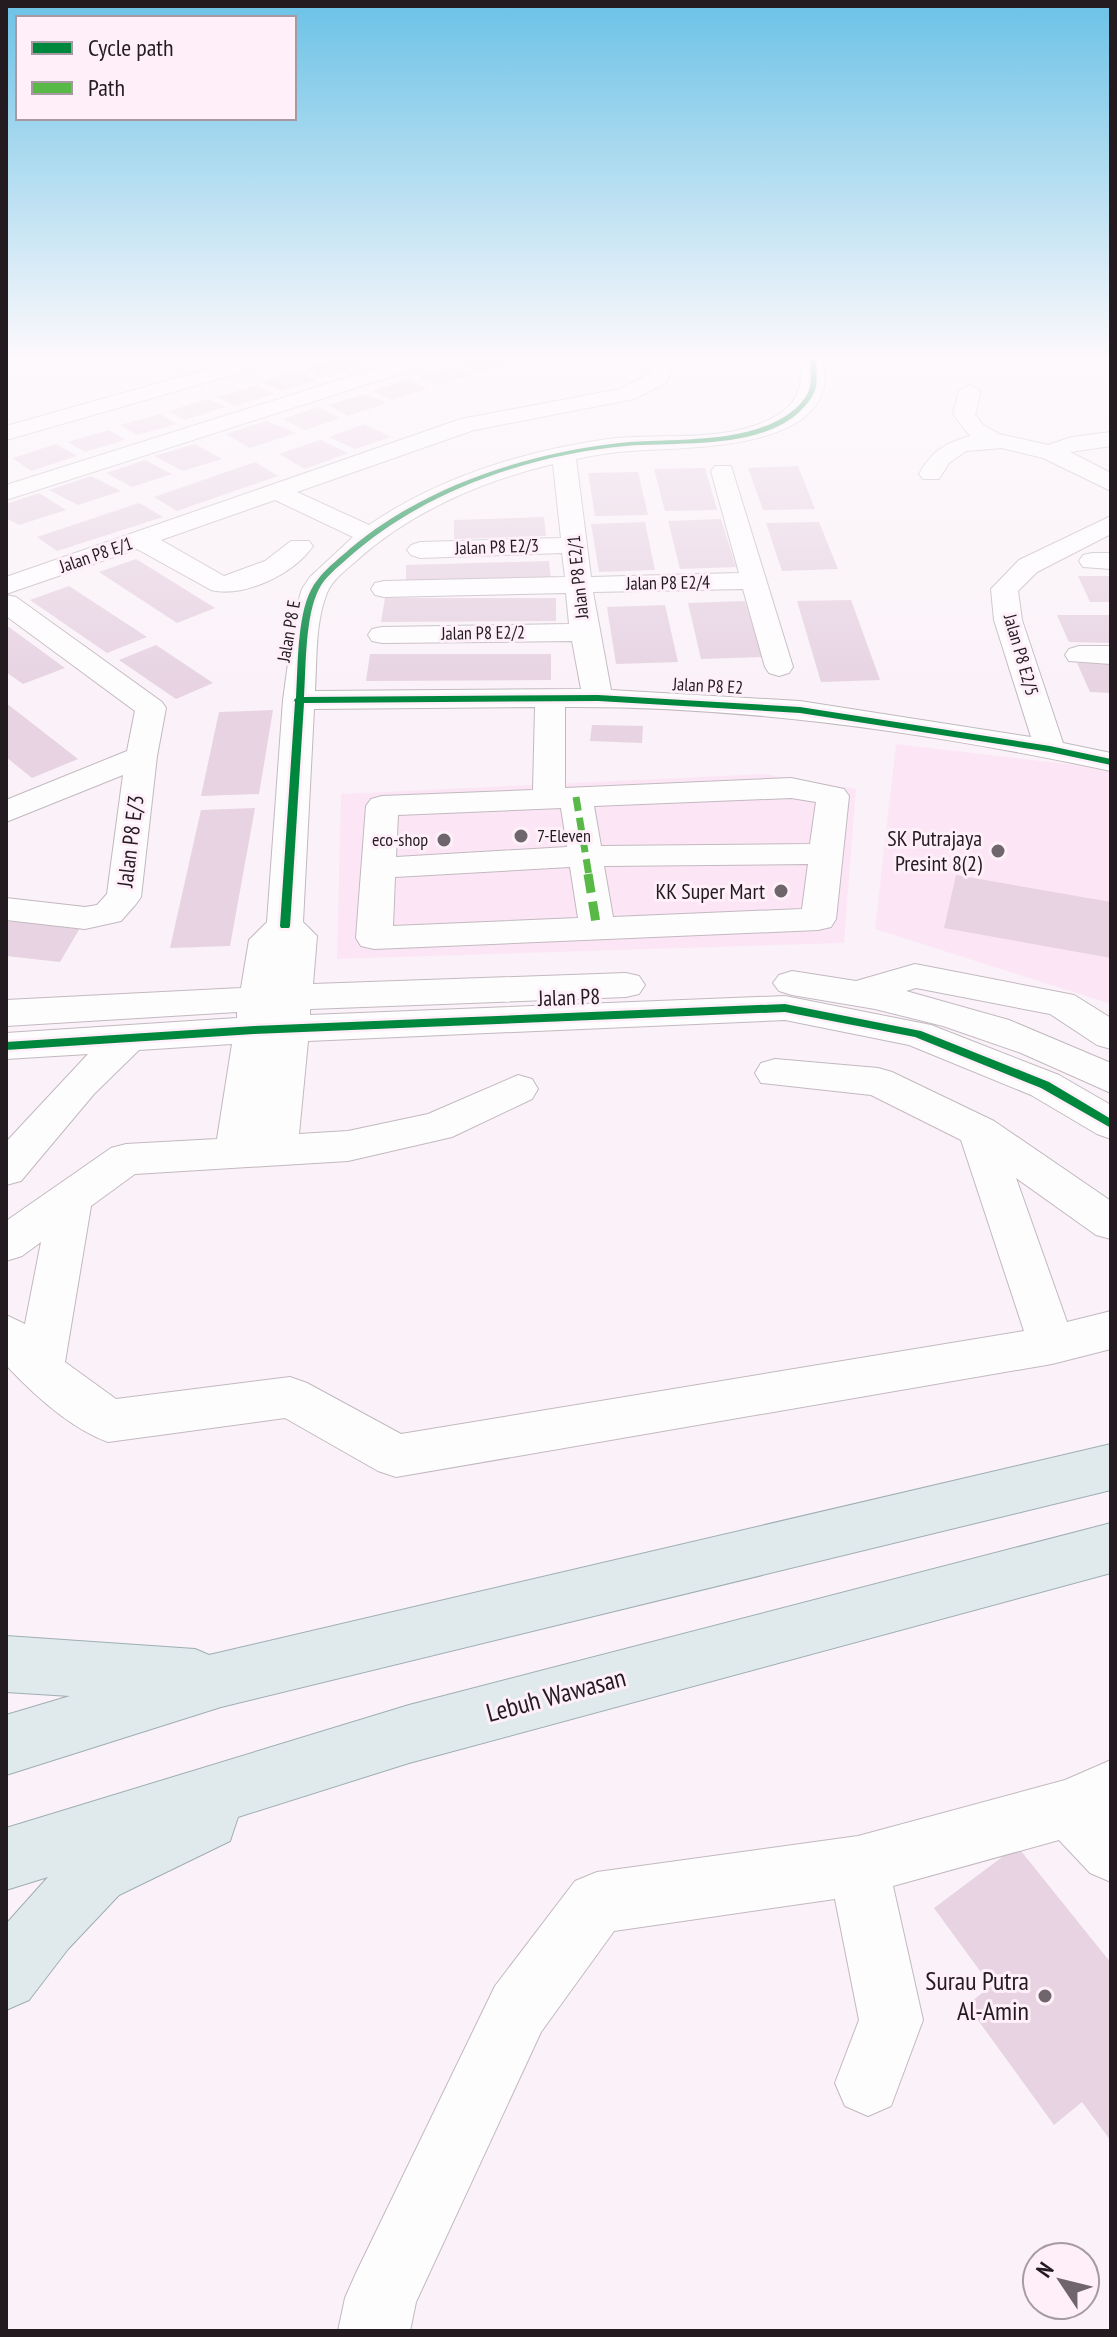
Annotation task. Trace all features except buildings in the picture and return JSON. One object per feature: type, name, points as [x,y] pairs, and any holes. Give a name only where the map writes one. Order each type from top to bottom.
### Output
[{"type":"main road","points":[[6,1745],[221,1679],[1111,1467]]},
{"type":"main road","name":"Lebuh Wawasan","points":[[6,1859],[409,1734],[1111,1548]]},
{"type":"main road","points":[[6,1664],[221,1679]]},
{"type":"main road","points":[[6,1977],[45,1926],[97,1873],[214,1816],[409,1734]]},
{"type":"street","points":[[6,493],[81,469]]},
{"type":"street","name":"Jalan P8 E/1","points":[[6,586],[342,469]]},
{"type":"street","name":"Jalan P8 E","points":[[274,1013],[267,940],[285,926],[298,700],[304,636],[315,589],[348,552],[417,506],[465,485],[518,469]]},
{"type":"street","name":"Jalan P8 E2/1","points":[[566,469],[584,632],[598,698]]},
{"type":"street","points":[[931,474],[934,469]]},
{"type":"street","points":[[1090,469],[1111,484]]},
{"type":"street","points":[[723,471],[779,667]]},
{"type":"street","points":[[277,492],[370,535]]},
{"type":"street","name":"Jalan P8 E2/5","points":[[1050,749],[1008,620],[1004,589],[1028,566],[1111,524]]},
{"type":"street","points":[[139,539],[220,584],[231,583],[289,559],[300,546]]},
{"type":"street","name":"Jalan P8 E2/3","points":[[420,550],[574,545]]},
{"type":"street","name":"Jalan P8 E2/4","points":[[384,589],[754,581]]},
{"type":"street","name":"Jalan P8 E/3","points":[[6,603],[151,708],[141,756],[124,897],[109,913],[85,918],[6,909]]},
{"type":"street","name":"Jalan P8 E2/2","points":[[382,635],[584,632]]},
{"type":"street","points":[[1079,655],[1111,655]]},
{"type":"street","points":[[550,697],[562,797],[586,856],[597,929]]},
{"type":"street","name":"Jalan P8 E2","points":[[298,700],[550,697],[800,710],[1050,749],[1111,762]]},
{"type":"street","name":"Jalan P8 E/3","points":[[6,812],[141,756]]},
{"type":"street","points":[[791,788],[833,796],[818,919],[374,938],[382,806],[562,797],[791,788]]},
{"type":"street","points":[[378,868],[586,856],[826,854]]},
{"type":"street","points":[[860,992],[915,976],[1061,1004],[1111,1036]]},
{"type":"street","name":"Jalan P8","points":[[6,1046],[131,1036],[274,1013],[769,980],[860,992],[959,1017],[1066,1056],[1111,1079]]},
{"type":"street","name":"Jalan P8","points":[[6,1013],[785,1008],[917,1034],[1045,1085],[1111,1124]]},
{"type":"street","points":[[274,1013],[277,1150]]},
{"type":"street","points":[[236,1152],[274,1013]]},
{"type":"street","points":[[6,1170],[80,1084],[131,1036]]},
{"type":"street","points":[[775,1073],[878,1082],[979,1131],[1111,1223]]},
{"type":"street","points":[[6,1244],[126,1159],[348,1146],[438,1127],[518,1089]]},
{"type":"street","points":[[979,1131],[1052,1345]]},
{"type":"street","points":[[40,1370],[71,1198]]},
{"type":"street","points":[[6,1334],[40,1370],[108,1421],[290,1397],[396,1456],[1052,1345],[1111,1330]]},
{"type":"street","points":[[374,2331],[381,2298],[518,2009],[597,1903],[858,1866],[1090,1798],[1111,1852]]},
{"type":"street","points":[[858,1866],[891,2020],[868,2083]]},
{"type":"shaded area","name":"SK Putrajaya Presint 8(2)","points":[[896,744],[1084,766],[1111,772],[1111,1004],[875,929]]},
{"type":"shaded area","points":[[764,774],[856,789],[844,943],[337,959],[341,794]]},
{"type":"marked path","points":[[576,797],[597,929]]},
{"type":"cycle path","points":[[285,926],[304,636],[313,594],[327,574],[362,542],[393,520],[462,485],[509,469]]},
{"type":"cycle path","points":[[298,700],[598,698],[800,710],[1050,749],[1111,762]]},
{"type":"cycle path","points":[[6,1046],[254,1030],[785,1008],[917,1034],[1045,1085],[1111,1124]]},
{"type":"place","name":"7-Eleven","points":[[521,836]]},
{"type":"place","name":"eco-shop","points":[[444,840]]},
{"type":"place","name":"SK Putrajaya Presint 8(2)","points":[[998,851]]},
{"type":"place","name":"KK Super Mart","points":[[781,891]]},
{"type":"place","name":"Surau Putra Al-Amin","points":[[1045,1996]]}]
